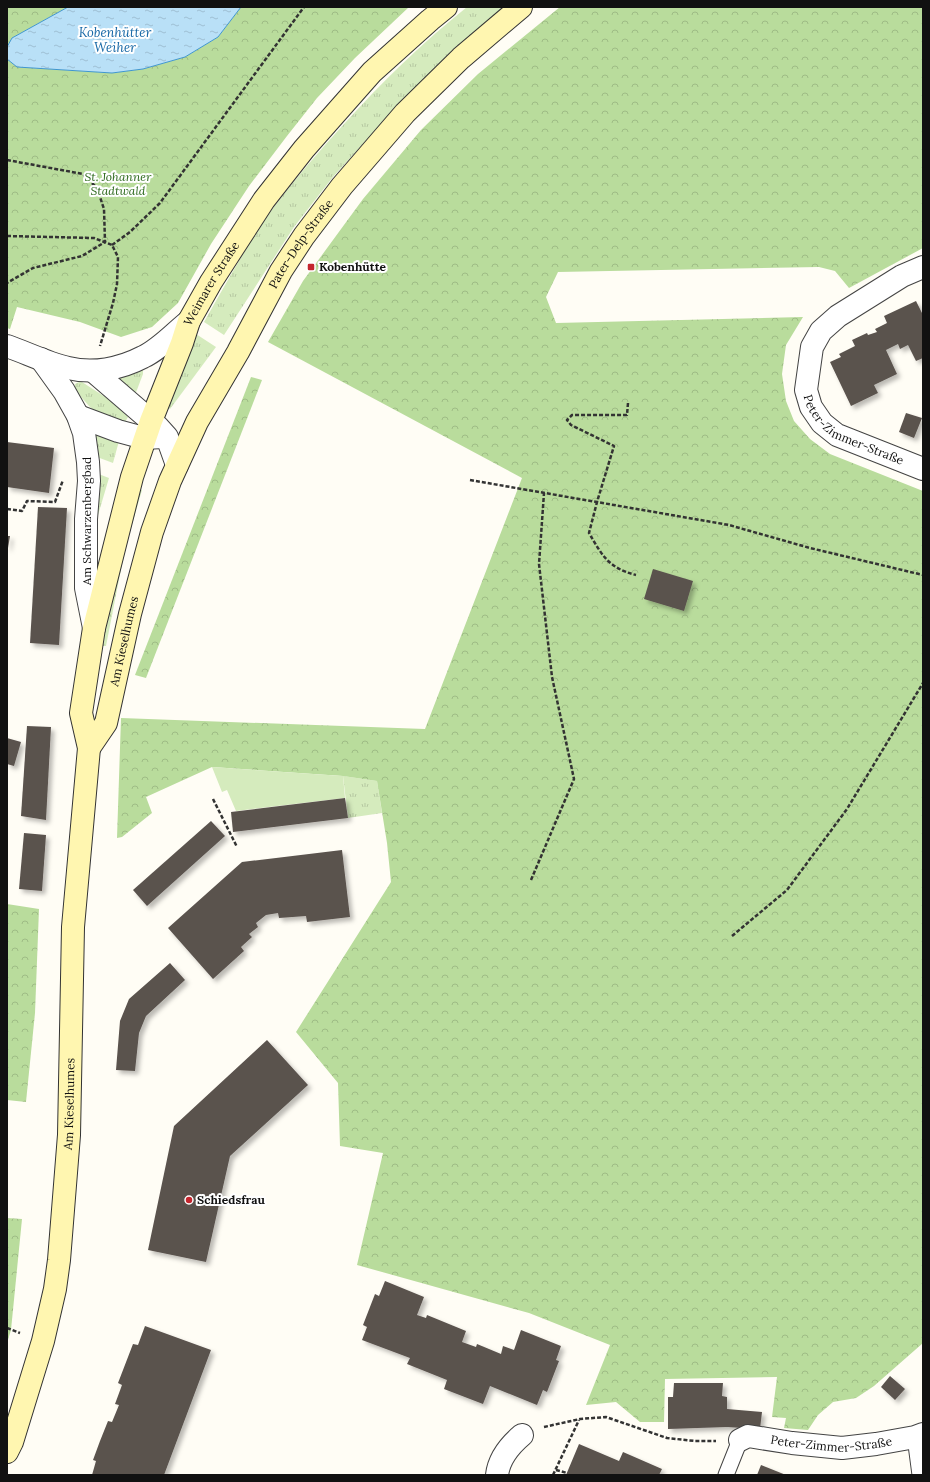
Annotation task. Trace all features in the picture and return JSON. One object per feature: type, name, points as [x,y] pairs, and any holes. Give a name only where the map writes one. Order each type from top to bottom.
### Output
[{"type":"street","name":"Weimarer Straße","points":[[94,628],[128,491],[148,429],[182,343],[189,321],[264,200],[304,149],[372,72],[446,7]]},
{"type":"street","name":"Pater-Delp-Straße","points":[[152,532],[177,465],[197,422],[238,352],[281,271],[304,236],[342,186],[405,113],[461,58],[521,7]]},
{"type":"street","name":"Peter-Zimmer-Straße","points":[[923,267],[902,276],[844,312],[821,331],[812,347],[806,390],[810,407],[822,423],[837,435],[923,469]]},
{"type":"street","points":[[7,346],[68,368],[93,371],[122,365],[143,357],[160,346],[189,321]]},
{"type":"street","name":"Am Schwarzenbergbad","points":[[41,359],[64,391],[78,416],[84,432],[89,481],[86,519],[86,588],[94,628]]},
{"type":"street","points":[[93,371],[148,429]]},
{"type":"street","points":[[78,416],[118,431],[148,429],[167,436],[197,422]]},
{"type":"street","points":[[167,436],[177,465]]},
{"type":"street","name":"Am Kieselhumes","points":[[89,748],[106,722],[130,614],[152,532]]},
{"type":"street","name":"Am Kieselhumes","points":[[7,1452],[12,1442],[43,1342],[55,1289],[59,1260],[69,1135],[73,927],[89,748],[81,713],[94,628]]},
{"type":"street","points":[[497,1475],[499,1462],[511,1444],[522,1435]]},
{"type":"street","name":"Peter-Zimmer-Straße","points":[[740,1440],[748,1436],[792,1443],[842,1448],[876,1444],[919,1435]]},
{"type":"lane","points":[[919,1435],[920,1475]]},
{"type":"lane","points":[[726,1475],[740,1440]]},
{"type":"path","points":[[112,246],[130,232],[160,203],[304,7]]},
{"type":"path","points":[[7,160],[83,174],[97,188],[104,209],[105,242]]},
{"type":"path","points":[[7,236],[94,238],[112,246],[118,257],[117,284],[93,371]]},
{"type":"path","points":[[7,283],[33,268],[82,256],[105,242]]},
{"type":"path","points":[[628,403],[627,415],[572,415],[567,420],[571,426],[614,446],[589,533],[603,556],[622,571],[636,575]]},
{"type":"path","points":[[7,509],[22,511],[27,501],[54,502],[63,480],[67,480]]},
{"type":"path","points":[[470,480],[729,525],[810,548],[923,575]]},
{"type":"path","points":[[531,880],[574,779],[552,677],[539,564],[544,493]]},
{"type":"path","points":[[732,936],[787,890],[847,809],[923,683]]},
{"type":"path","points":[[213,799],[236,847]]},
{"type":"path","points":[[522,1435],[529,1430],[580,1419],[606,1417],[667,1438],[695,1441],[740,1440]]},
{"type":"path","points":[[554,1475],[580,1419]]},
{"type":"path","points":[[556,1470],[566,1473]]},
{"type":"green space","points":[[7,7],[68,7],[12,38],[7,47]]},
{"type":"green space","name":"St. Johanner Stadtwald","points":[[241,7],[409,7],[355,58],[317,98],[249,186],[211,244],[178,303],[152,327],[121,337],[80,322],[17,307],[10,329],[7,328],[7,59],[17,67],[112,73],[143,69],[185,57],[218,37]]},
{"type":"green space","points":[[467,7],[504,7],[454,49],[398,105],[333,177],[294,227],[224,335],[204,322],[254,236],[273,208],[316,155],[358,108],[388,78],[418,49]]},
{"type":"green space","points":[[560,7],[923,7],[923,248],[849,288],[835,271],[819,267],[558,272],[546,297],[556,323],[803,317],[786,345],[782,374],[786,401],[794,421],[810,439],[830,454],[923,491],[923,1343],[874,1386],[856,1398],[833,1402],[818,1415],[808,1430],[784,1428],[786,1418],[772,1417],[777,1377],[665,1379],[664,1422],[640,1422],[616,1402],[586,1405],[610,1345],[529,1313],[357,1265],[383,1153],[340,1146],[338,1083],[296,1032],[391,882],[387,843],[377,781],[343,776],[212,767],[146,797],[152,813],[122,837],[117,838],[121,718],[425,729],[522,478],[268,342],[303,281],[363,199],[421,130],[478,74]]},
{"type":"green space","points":[[196,334],[216,347],[170,409],[164,405]]},
{"type":"green space","points":[[140,368],[143,370],[143,374],[135,395],[110,376]]},
{"type":"green space","points":[[251,377],[262,380],[146,678],[135,675]]},
{"type":"green space","points":[[82,382],[113,402],[128,417],[124,424],[98,414],[89,406],[74,389],[75,384]]},
{"type":"green space","points":[[98,433],[119,441],[113,463],[97,457],[93,435]]},
{"type":"green space","points":[[96,473],[109,478],[98,515],[95,514]]},
{"type":"green space","points":[[136,488],[142,490],[125,549],[106,646],[101,646]]},
{"type":"green space","points":[[212,767],[343,776],[345,798],[236,811],[227,790],[222,792]]},
{"type":"green space","points":[[343,776],[377,781],[382,813],[348,818]]},
{"type":"green space","points":[[7,904],[39,909],[35,1013],[26,1102],[7,1100]]},
{"type":"green space","points":[[7,1218],[22,1219],[11,1330],[7,1343]]},
{"type":"water","name":"Kobenhütter Weiher","points":[[68,7],[241,7],[218,37],[185,57],[143,69],[112,73],[17,67],[7,59],[7,47],[12,38]]},
{"type":"building","points":[[916,301],[923,315],[923,358],[916,361],[908,345],[900,349],[898,344],[886,350],[897,374],[874,385],[878,393],[851,406],[830,362],[841,357],[839,354],[855,346],[852,340],[867,333],[868,335],[877,332],[875,329],[887,323],[884,316]]},
{"type":"building","points":[[906,413],[922,418],[914,438],[899,432]]},
{"type":"building","points":[[7,442],[54,448],[49,493],[7,487]]},
{"type":"building","points":[[38,507],[67,508],[59,645],[30,643]]},
{"type":"building","points":[[7,536],[10,536],[8,548],[7,548]]},
{"type":"building","points":[[653,569],[693,581],[684,611],[644,599]]},
{"type":"building","points":[[27,726],[51,727],[46,820],[21,816]]},
{"type":"building","points":[[7,738],[21,742],[14,766],[7,764]]},
{"type":"building","points":[[345,798],[348,818],[233,832],[231,812]]},
{"type":"building","points":[[211,821],[225,836],[147,906],[133,890]]},
{"type":"building","points":[[24,833],[46,835],[42,891],[19,889]]},
{"type":"building","points":[[342,850],[350,917],[307,922],[306,916],[279,918],[278,913],[266,915],[256,923],[258,927],[249,934],[252,937],[241,947],[244,951],[213,979],[168,928],[242,862]]},
{"type":"building","points":[[170,963],[185,980],[146,1016],[139,1033],[135,1071],[116,1070],[120,1021],[129,999]]},
{"type":"building","points":[[267,1040],[308,1085],[230,1156],[206,1262],[148,1250],[174,1126]]},
{"type":"building","points":[[385,1281],[424,1297],[417,1315],[426,1318],[427,1315],[466,1331],[462,1342],[476,1347],[477,1344],[501,1354],[503,1346],[514,1350],[521,1330],[561,1346],[556,1360],[559,1361],[547,1392],[543,1390],[537,1405],[490,1386],[483,1404],[444,1389],[447,1380],[407,1364],[410,1358],[362,1340],[367,1327],[363,1325],[375,1294],[379,1296]]},
{"type":"building","points":[[145,1326],[211,1350],[164,1475],[92,1475],[96,1461],[93,1460],[100,1441],[108,1421],[112,1422],[119,1405],[115,1404],[122,1385],[118,1383],[133,1344],[138,1345]]},
{"type":"building","points":[[890,1376],[905,1389],[895,1400],[881,1387]]},
{"type":"building","points":[[674,1383],[723,1383],[722,1396],[727,1397],[727,1409],[762,1412],[760,1429],[727,1427],[668,1429],[668,1397],[673,1397]]},
{"type":"building","points":[[579,1444],[619,1461],[623,1452],[662,1469],[659,1475],[566,1475]]},
{"type":"building","points":[[761,1465],[786,1475],[757,1475]]},
{"type":"place","name":"Kobenhütte","points":[[311,267]]},
{"type":"place","name":"Schiedsfrau","points":[[189,1200]]}]
